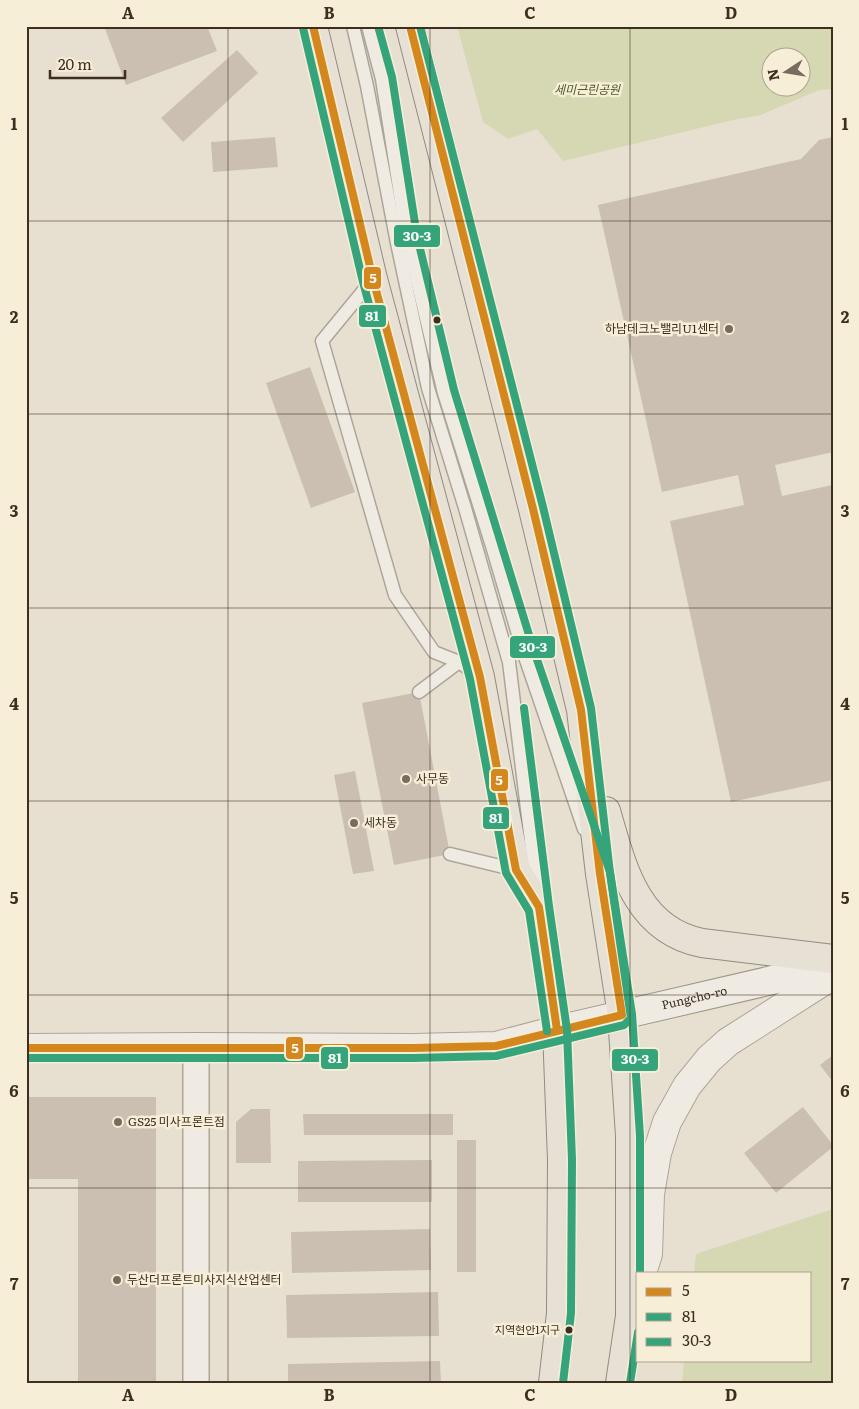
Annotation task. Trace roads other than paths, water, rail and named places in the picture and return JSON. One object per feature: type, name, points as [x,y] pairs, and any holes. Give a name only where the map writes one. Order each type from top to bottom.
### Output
[{"type":"main road","points":[[313,26],[516,870],[539,907],[557,1030],[562,1160],[561,1313],[553,1383]]},
{"type":"main road","points":[[410,26],[533,509],[606,810],[623,869],[632,888],[648,910],[663,926],[687,940],[833,959]]},
{"type":"main road","points":[[581,710],[600,874],[622,1015],[630,1136],[630,1316],[620,1383]]},
{"type":"street","name":"Pungcho-ro","points":[[26,1048],[413,1048],[496,1046],[833,966]]},
{"type":"street","points":[[642,1272],[648,1254],[650,1194],[656,1153],[667,1122],[687,1086],[709,1059],[728,1042],[833,975]]},
{"type":"street","points":[[196,1047],[196,1383]]},
{"type":"street","points":[[630,1316],[636,1295]]},
{"type":"lane","points":[[353,26],[367,86],[397,243],[428,388],[465,508],[508,662],[539,907]]},
{"type":"lane","points":[[368,26],[382,79],[407,238],[444,393],[523,651],[600,874]]},
{"type":"lane","points":[[373,279],[322,341],[395,595],[434,652],[469,669]]},
{"type":"lane","points":[[418,692],[469,669]]},
{"type":"lane","points":[[450,854],[516,870]]},
{"type":"place","name":"하남테크노밸리U1센터","points":[[729,329]]},
{"type":"place","name":"사무동","points":[[406,779]]},
{"type":"place","name":"세차동","points":[[354,823]]},
{"type":"place","name":"GS25 미사프론트점","points":[[118,1122]]},
{"type":"place","name":"두산더프론트미사지식산업센터","points":[[117,1280]]},
{"type":"place","name":"지역현안1지구","points":[[569,1330]]},
{"type":"park label","name":"세미근린공원","points":[[587,90]]}]
